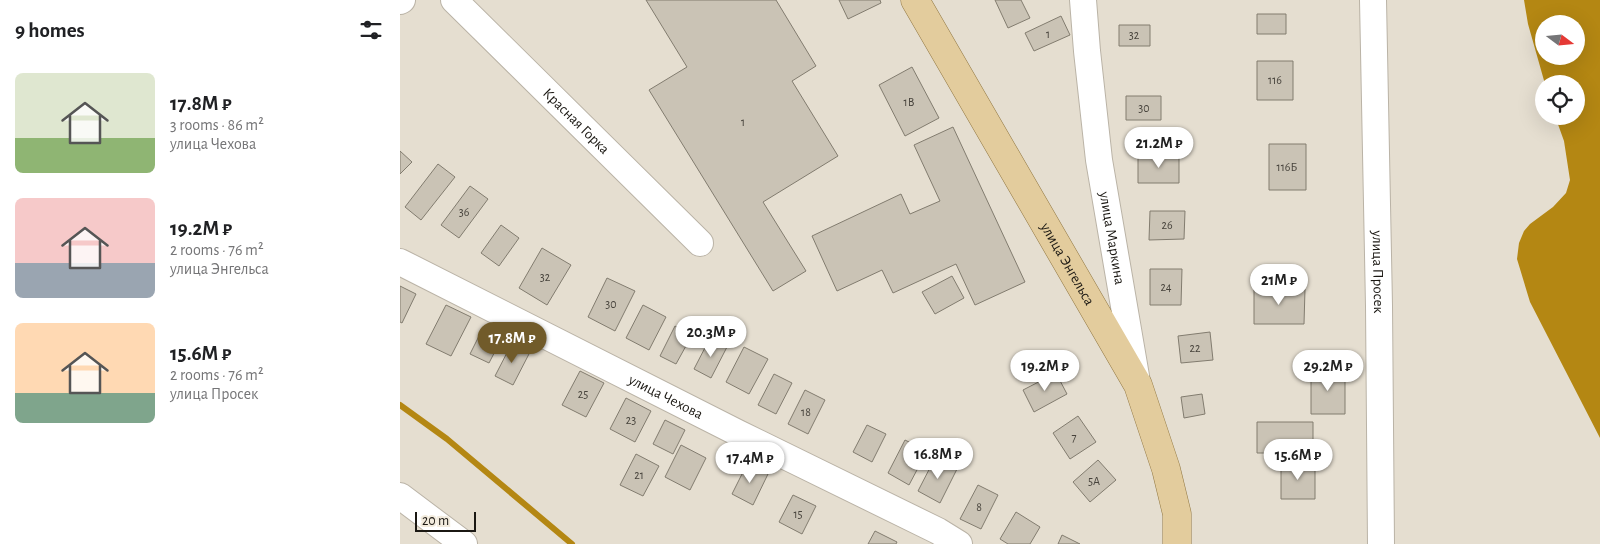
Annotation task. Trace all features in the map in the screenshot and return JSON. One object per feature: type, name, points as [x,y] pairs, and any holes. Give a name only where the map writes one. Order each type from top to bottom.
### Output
[{"type":"main road","name":"улица Энгельса","points":[[915,0],[1138,385],[1166,470],[1177,514],[1177,544]]},
{"type":"street","name":"Красная Горка","points":[[454,0],[700,243]]},
{"type":"street","name":"улица Маркина","points":[[1083,0],[1099,160],[1138,385]]},
{"type":"street","name":"улица Просек","points":[[1374,0],[1381,544]]},
{"type":"street","name":"улица Чехова","points":[[400,262],[738,433],[938,531],[959,544]]},
{"type":"street","points":[[400,496],[464,544]]},
{"type":"shaded area","points":[[1524,0],[1600,0],[1600,438],[1530,302],[1517,259],[1519,243],[1524,231],[1530,224],[1553,207],[1566,193],[1570,180],[1564,141],[1558,125],[1585,125],[1585,75],[1542,75],[1540,65],[1585,65],[1585,15],[1535,15],[1535,49]]},
{"type":"building","points":[[646,0],[776,0],[816,66],[792,81],[838,156],[763,202],[806,271],[773,291],[649,90],[687,67]]},
{"type":"building","points":[[839,0],[880,0],[881,3],[848,19]]},
{"type":"building","points":[[995,0],[1021,0],[1030,18],[1008,28]]},
{"type":"building","points":[[1257,14],[1286,14],[1286,34],[1257,34]]},
{"type":"building","points":[[1061,16],[1070,35],[1034,51],[1025,33]]},
{"type":"building","points":[[1119,25],[1150,25],[1150,46],[1119,46]]},
{"type":"building","points":[[1257,61],[1293,61],[1293,100],[1257,100]]},
{"type":"building","points":[[912,67],[939,118],[905,136],[879,85]]},
{"type":"building","points":[[1126,96],[1161,96],[1161,120],[1126,120]]},
{"type":"building","points":[[953,127],[1025,282],[975,305],[956,264],[893,293],[882,270],[837,291],[812,236],[901,194],[910,214],[940,201],[914,145]]},
{"type":"building","points":[[1269,144],[1306,144],[1306,190],[1269,190]]},
{"type":"building","points":[[400,151],[412,162],[400,174]]},
{"type":"building","points":[[1138,155],[1179,155],[1179,183],[1138,183]]},
{"type":"building","points":[[438,164],[455,177],[421,220],[405,207]]},
{"type":"building","points":[[470,186],[488,199],[459,238],[441,225]]},
{"type":"building","points":[[1150,211],[1185,211],[1184,239],[1149,240]]},
{"type":"building","points":[[501,225],[519,238],[499,266],[481,253]]},
{"type":"building","points":[[542,248],[571,265],[547,305],[519,288]]},
{"type":"building","points":[[1150,269],[1182,269],[1181,305],[1150,305]]},
{"type":"building","points":[[952,276],[964,298],[935,314],[922,292]]},
{"type":"building","points":[[607,278],[635,291],[615,331],[588,317]]},
{"type":"building","points":[[400,286],[416,294],[402,323],[400,322]]},
{"type":"building","points":[[1254,288],[1305,289],[1304,324],[1254,324]]},
{"type":"building","points":[[446,305],[471,317],[451,356],[426,344]]},
{"type":"building","points":[[643,305],[666,317],[649,350],[626,338]]},
{"type":"building","points":[[484,326],[503,336],[489,363],[470,354]]},
{"type":"building","points":[[675,326],[692,335],[676,364],[660,356]]},
{"type":"building","points":[[1210,332],[1213,360],[1181,363],[1178,336]]},
{"type":"building","points":[[710,338],[727,347],[711,378],[694,369]]},
{"type":"building","points":[[512,343],[530,352],[513,385],[495,376]]},
{"type":"building","points":[[744,347],[768,359],[749,394],[726,382]]},
{"type":"building","points":[[580,371],[604,383],[586,417],[562,405]]},
{"type":"building","points":[[1311,371],[1345,371],[1345,414],[1311,414]]},
{"type":"building","points":[[1056,373],[1067,394],[1034,412],[1023,390]]},
{"type":"building","points":[[774,374],[792,383],[776,414],[758,405]]},
{"type":"building","points":[[805,390],[825,400],[808,434],[788,424]]},
{"type":"building","points":[[1202,394],[1205,414],[1184,418],[1181,397]]},
{"type":"building","points":[[626,398],[651,411],[635,442],[610,429]]},
{"type":"building","points":[[1078,416],[1096,442],[1070,459],[1053,433]]},
{"type":"building","points":[[665,420],[685,430],[673,454],[653,444]]},
{"type":"building","points":[[1257,422],[1313,422],[1313,453],[1257,453]]},
{"type":"building","points":[[867,425],[886,434],[872,462],[853,452]]},
{"type":"building","points":[[905,440],[927,451],[909,485],[888,473]]},
{"type":"building","points":[[681,445],[706,458],[690,490],[665,477]]},
{"type":"building","points":[[636,454],[659,466],[643,496],[620,485]]},
{"type":"building","points":[[935,458],[957,469],[940,503],[918,491]]},
{"type":"building","points":[[1098,460],[1116,480],[1090,502],[1073,482]]},
{"type":"building","points":[[1281,463],[1315,464],[1315,499],[1281,499]]},
{"type":"building","points":[[747,464],[768,474],[753,505],[732,494]]},
{"type":"building","points":[[978,485],[998,495],[981,529],[960,519]]},
{"type":"building","points":[[793,495],[816,506],[802,534],[779,522]]},
{"type":"building","points":[[1016,512],[1040,527],[1030,544],[1008,544],[1000,539]]},
{"type":"building","points":[[875,531],[897,542],[896,544],[868,544]]},
{"type":"building","points":[[1062,535],[1080,544],[1058,544]]},
{"type":"waterway","points":[[400,405],[447,439],[572,544]]}]
